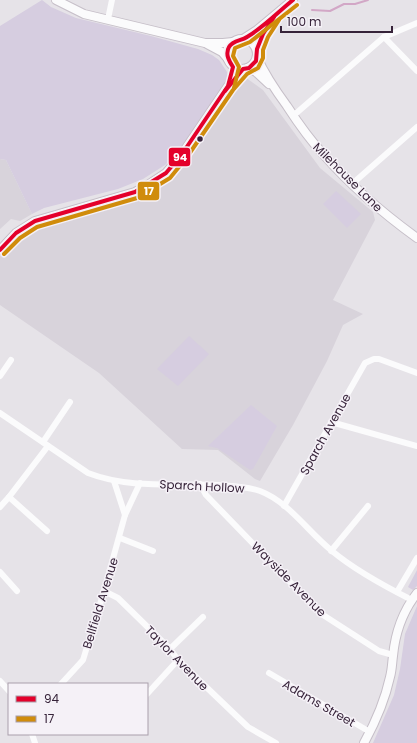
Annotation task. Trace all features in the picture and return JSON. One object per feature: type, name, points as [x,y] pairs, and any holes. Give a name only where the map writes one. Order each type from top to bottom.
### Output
[{"type":"main road","points":[[56,0],[84,14],[205,43],[233,42],[243,39],[274,17],[293,0]]},
{"type":"main road","points":[[0,250],[16,233],[35,221],[135,192],[166,173],[182,154],[228,86],[246,69],[253,65],[263,34],[274,17]]},
{"type":"main road","points":[[243,39],[251,42],[257,53]]},
{"type":"main road","points":[[228,59],[228,49],[233,42]]},
{"type":"main road","points":[[205,43],[222,52],[233,66],[246,69]]},
{"type":"main road","name":"Milehouse Lane","points":[[257,53],[274,88],[293,116],[324,156],[392,220],[417,238]]},
{"type":"main road","points":[[228,86],[233,66]]},
{"type":"main road","name":"Milehouse Lane","points":[[246,69],[256,72],[274,88]]},
{"type":"main road","points":[[364,743],[386,694],[396,638],[401,622],[414,597]]},
{"type":"street","points":[[108,19],[112,0]]},
{"type":"street","points":[[293,116],[384,37],[417,23]]},
{"type":"street","points":[[384,37],[417,71]]},
{"type":"street","points":[[352,184],[417,127]]},
{"type":"street","name":"Sparch Avenue","points":[[284,506],[365,363],[374,359],[379,359],[417,373]]},
{"type":"street","points":[[0,376],[11,360]]},
{"type":"street","points":[[0,508],[46,444],[70,402]]},
{"type":"street","name":"Sparch Hollow","points":[[0,413],[88,472],[102,478],[114,481],[140,483],[238,486],[259,491],[273,498],[284,506],[331,550],[360,572],[397,592],[414,597]]},
{"type":"street","points":[[331,422],[417,446]]},
{"type":"street","points":[[114,481],[125,515]]},
{"type":"street","name":"Bellfield Avenue","points":[[62,683],[83,660],[120,538],[125,515],[140,483]]},
{"type":"street","name":"Wayside Avenue","points":[[200,484],[206,495],[320,613],[379,651],[393,655]]},
{"type":"street","points":[[9,497],[47,531]]},
{"type":"street","points":[[331,550],[368,506]]},
{"type":"street","points":[[120,538],[153,551]]},
{"type":"street","points":[[397,592],[417,558]]},
{"type":"street","points":[[0,572],[16,590]]},
{"type":"street","name":"Taylor Avenue","points":[[104,591],[118,598],[170,649],[178,660],[248,727],[276,743]]},
{"type":"street","points":[[170,649],[203,617]]},
{"type":"street","points":[[148,693],[178,660]]},
{"type":"street","name":"Adams Street","points":[[268,674],[370,732]]},
{"type":"street","points":[[0,682],[8,690]]},
{"type":"shaded area","points":[[42,0],[51,7],[76,18],[198,49],[219,60],[227,72],[228,77],[184,147],[165,165],[143,179],[118,189],[44,208],[32,214],[6,160],[0,159],[0,26]]},
{"type":"shaded area","points":[[245,77],[263,90],[320,168],[373,212],[375,220],[333,300],[363,314],[343,325],[327,361],[293,425],[260,481],[255,479],[218,450],[182,449],[99,373],[0,305],[0,256],[28,225],[57,220],[135,199],[164,182],[183,165],[213,120]]},
{"type":"shaded area","points":[[0,159],[6,160],[32,214],[20,221],[11,219],[0,229]]},
{"type":"shaded area","points":[[336,191],[361,214],[347,228],[323,204]]},
{"type":"shaded area","points":[[189,336],[209,354],[178,386],[157,369]]},
{"type":"shaded area","points":[[251,405],[277,426],[253,469],[250,470],[217,448],[208,446]]},
{"type":"shaded area","points":[[417,570],[417,586],[413,590],[408,587]]},
{"type":"shaded area","points":[[417,606],[417,743],[373,743],[394,695],[400,669],[405,634]]},
{"type":"waterway","points":[[312,10],[330,11],[344,4],[355,4],[368,0]]},
{"type":"transit line","name":"94","points":[[0,250],[16,233],[35,221],[135,192],[166,173],[182,154],[228,86],[233,67],[227,55],[229,47],[233,43],[245,38],[259,29],[293,0]]},
{"type":"transit line","name":"17","points":[[234,88],[239,67],[233,56],[235,48],[250,42],[297,5]]},
{"type":"transit line","name":"94","points":[[225,91],[243,69],[249,68],[256,61],[257,49],[263,34],[274,17]]},
{"type":"transit line","name":"17","points":[[4,254],[20,238],[37,227],[137,198],[170,178],[187,157],[233,90],[247,74],[258,68],[263,58],[263,50],[268,37],[279,20]]}]
